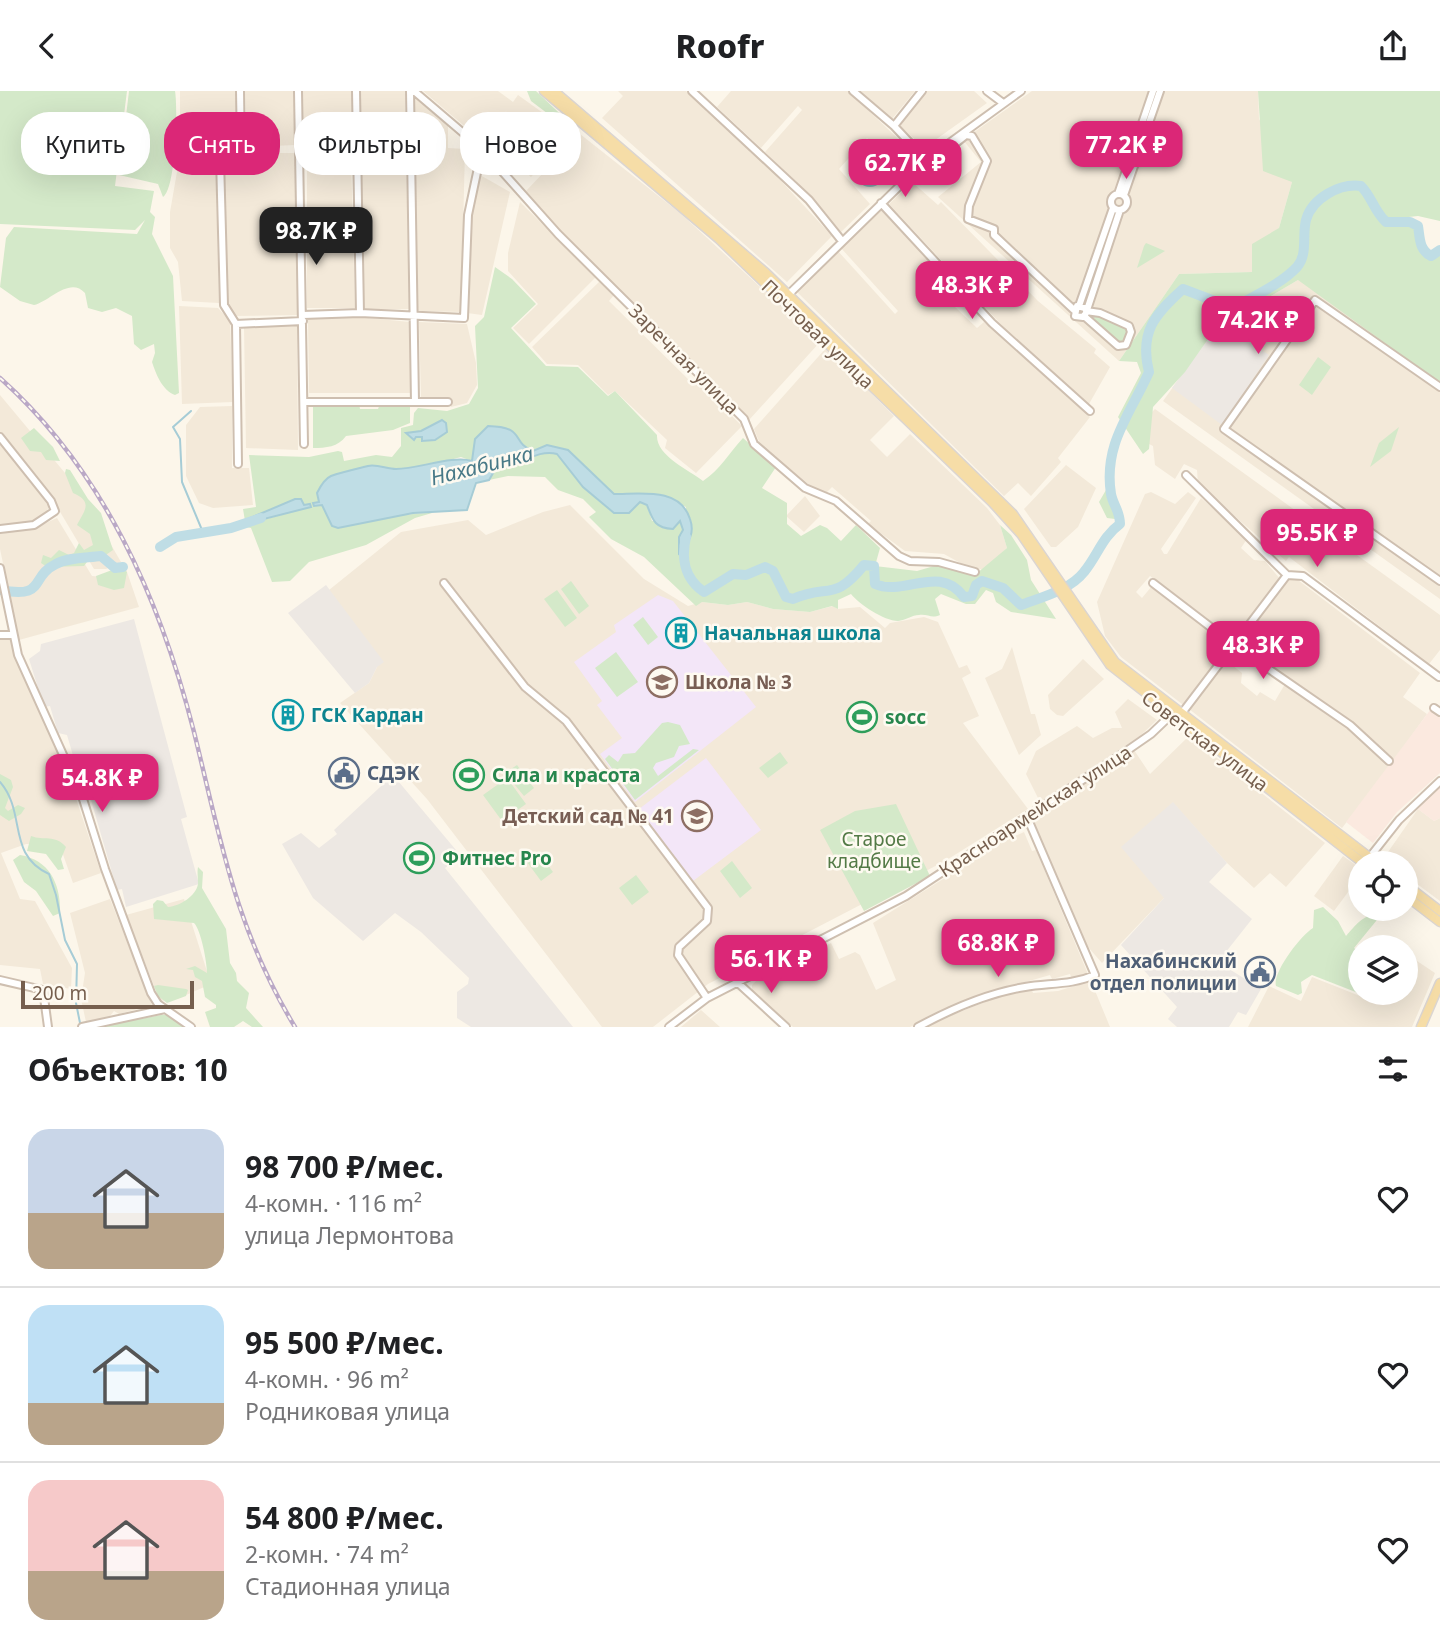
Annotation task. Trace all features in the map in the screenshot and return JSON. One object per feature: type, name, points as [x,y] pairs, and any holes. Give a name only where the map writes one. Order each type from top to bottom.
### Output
[{"type":"main road","name":"Почтовая улица","points":[[544,91],[786,297]]},
{"type":"main road","name":"Почтовая улица","points":[[554,91],[670,187],[786,297],[1007,518],[1068,601]]},
{"type":"main road","name":"Советская улица","points":[[1068,601],[1115,662],[1356,851]]},
{"type":"main road","name":"Советская улица","points":[[1068,601],[1110,665],[1356,851]]},
{"type":"main road","points":[[1418,894],[1440,911]]},
{"type":"main road","points":[[1418,905],[1440,922]]},
{"type":"main road","points":[[1421,1027],[1440,983]]},
{"type":"street","points":[[240,91],[240,112]]},
{"type":"street","points":[[298,91],[304,444]]},
{"type":"street","points":[[356,91],[356,112]]},
{"type":"street","points":[[412,91],[412,112]]},
{"type":"street","name":"Заречная улица","points":[[412,91],[460,131]]},
{"type":"street","points":[[692,91],[809,199],[842,241]]},
{"type":"street","points":[[853,91],[932,162],[966,135],[972,136],[987,161],[969,206],[968,219],[994,229],[994,235],[1082,310],[1118,346],[1126,345],[1131,332],[1129,326],[1100,313],[1082,310]]},
{"type":"street","points":[[894,126],[922,91]]},
{"type":"street","points":[[987,91],[1003,103]]},
{"type":"street","points":[[786,297],[928,159],[1021,91]]},
{"type":"street","points":[[1121,195],[1153,91]]},
{"type":"street","points":[[1117,209],[1111,200],[1121,195],[1160,91]]},
{"type":"street","points":[[221,175],[225,305],[236,324],[238,464]]},
{"type":"street","points":[[357,175],[360,313]]},
{"type":"street","points":[[411,175],[415,402]]},
{"type":"street","points":[[236,324],[360,313],[464,318],[468,215],[476,175]]},
{"type":"street","name":"Заречная улица","points":[[505,175],[558,234],[744,419],[754,444],[805,488],[835,501],[899,555],[910,561],[939,562],[975,572]]},
{"type":"street","points":[[1082,310],[1117,209],[1127,204],[1121,195]]},
{"type":"street","points":[[881,203],[992,323],[1090,411]]},
{"type":"street","points":[[1440,387],[1315,300],[1224,429],[1440,581]]},
{"type":"street","points":[[304,402],[448,402]]},
{"type":"street","points":[[0,437],[55,508],[53,515],[27,528],[0,529]]},
{"type":"street","points":[[1186,475],[1287,575],[1303,576],[1439,677]]},
{"type":"street","points":[[0,568],[22,668],[65,753],[151,993],[166,1009],[191,1027]]},
{"type":"street","points":[[1182,713],[1287,575]]},
{"type":"street","points":[[444,583],[525,687],[566,721],[708,908],[707,921],[679,947],[678,955],[706,998]]},
{"type":"street","points":[[1153,583],[1234,645],[1350,725],[1389,761]]},
{"type":"street","points":[[0,635],[13,635]]},
{"type":"street","name":"Красноармейская улица","points":[[669,1027],[706,998],[906,896],[1152,734],[1172,713]]},
{"type":"street","points":[[1376,851],[1399,820],[1440,781]]},
{"type":"street","points":[[918,1027],[954,1009],[1005,991],[1068,983],[1095,975],[1027,817]]},
{"type":"street","points":[[0,980],[43,990],[48,1027]]},
{"type":"street","points":[[737,982],[786,1027]]},
{"type":"street","points":[[82,1027],[166,1009]]},
{"type":"shaded area","points":[[180,91],[236,91],[236,112],[180,112]]},
{"type":"shaded area","points":[[245,91],[294,91],[294,145],[280,146],[280,112],[246,112]]},
{"type":"shaded area","points":[[302,91],[352,91],[352,112],[302,112]]},
{"type":"shaded area","points":[[358,91],[405,91],[405,112],[359,112]]},
{"type":"shaded area","points":[[423,91],[498,91],[513,102],[518,95],[542,112],[460,112],[460,122]]},
{"type":"shaded area","points":[[618,91],[686,91],[770,169],[832,236],[787,282],[602,118],[623,96]]},
{"type":"shaded area","points":[[731,91],[848,91],[913,153],[898,168],[867,138],[839,169],[870,204],[841,232],[811,196],[765,152],[802,110],[798,106],[761,148],[717,107]]},
{"type":"shaded area","points":[[861,91],[915,91],[892,119]]},
{"type":"shaded area","points":[[926,91],[974,91],[987,103],[924,148],[899,125]]},
{"type":"shaded area","points":[[1032,91],[1258,91],[1259,119],[1292,182],[1279,228],[1252,272],[1179,274],[1119,361],[938,197],[981,162],[963,140]]},
{"type":"shaded area","points":[[414,95],[435,112],[414,112]]},
{"type":"shaded area","points":[[446,120],[448,148],[460,149],[460,175],[464,175],[461,312],[418,311],[415,175],[446,175]]},
{"type":"shaded area","points":[[581,135],[680,213],[820,342],[749,420],[561,231],[526,191],[541,175],[581,175]]},
{"type":"shaded area","points":[[280,153],[294,153],[299,315],[234,316],[227,305],[224,175],[280,175]]},
{"type":"shaded area","points":[[176,175],[216,175],[219,303],[182,301],[178,262],[170,248],[170,212]]},
{"type":"shaded area","points":[[307,175],[352,175],[355,308],[307,308]]},
{"type":"shaded area","points":[[361,175],[406,175],[409,309],[364,310]]},
{"type":"shaded area","points":[[480,175],[510,192],[482,315],[467,313],[471,213]]},
{"type":"shaded area","points":[[912,182],[938,205],[941,202],[1038,301],[1096,349],[1094,353],[1110,367],[1089,404],[1010,334],[889,204]]},
{"type":"shaded area","points":[[520,202],[596,277],[529,344],[513,328],[538,304],[508,271],[508,253]]},
{"type":"shaded area","points":[[881,210],[942,275],[932,285],[977,328],[984,322],[1090,417],[1058,458],[1061,462],[1031,496],[1018,483],[1004,496],[796,291],[837,250],[895,314],[898,311],[841,248]]},
{"type":"shaded area","points":[[1440,279],[1440,599],[1163,401],[1215,329],[1298,280]]},
{"type":"shaded area","points":[[600,281],[614,295],[609,301],[691,382],[695,379],[742,426],[696,473],[665,448],[667,440],[615,391],[608,395],[578,365],[547,364],[532,347]]},
{"type":"shaded area","points":[[179,306],[218,308],[230,321],[233,402],[182,404]]},
{"type":"shaded area","points":[[358,317],[410,322],[410,393],[309,393],[308,318]]},
{"type":"shaded area","points":[[419,322],[467,324],[476,363],[477,385],[467,403],[451,407],[450,397],[421,397]]},
{"type":"shaded area","points":[[297,324],[298,450],[246,448],[244,327]]},
{"type":"shaded area","points":[[1223,324],[1269,355],[1222,425],[1172,388],[1215,329]]},
{"type":"shaded area","points":[[826,348],[894,416],[870,440],[887,457],[910,434],[987,508],[1000,525],[1007,548],[984,570],[964,565],[944,554],[905,551],[868,524],[871,521],[832,487],[825,494],[818,492],[760,444],[754,429]]},
{"type":"shaded area","points":[[0,395],[80,491],[121,562],[106,569],[94,569],[53,500],[0,433]]},
{"type":"shaded area","points":[[232,406],[232,468],[249,468],[253,505],[213,508],[199,503],[186,476],[186,425],[200,407]]},
{"type":"shaded area","points":[[1155,409],[1440,615],[1440,650],[1429,664],[1289,557],[1286,561],[1198,484],[1197,470],[1184,464],[1175,479],[1155,465],[1153,446],[1149,444],[1150,414]]},
{"type":"shaded area","points":[[0,442],[50,504],[43,519],[0,527]]},
{"type":"shaded area","points":[[1066,465],[1096,488],[1078,527],[1056,547],[1051,547],[1024,509]]},
{"type":"shaded area","points":[[1151,492],[1175,504],[1188,492],[1196,498],[1161,549],[1164,554],[1167,554],[1201,498],[1247,539],[1241,548],[1254,560],[1265,561],[1280,579],[1234,640],[1150,576],[1136,592],[1142,598],[1152,586],[1228,647],[1188,704],[1182,704],[1121,657],[1105,636],[1097,602],[1145,494]]},
{"type":"shaded area","points":[[805,496],[820,516],[804,532],[786,516]]},
{"type":"shaded area","points":[[570,505],[644,579],[688,606],[702,602],[728,605],[747,602],[773,609],[810,612],[833,606],[838,609],[860,607],[885,628],[890,623],[924,617],[938,622],[959,668],[967,665],[971,673],[962,678],[979,716],[963,723],[1028,809],[945,861],[708,984],[653,1027],[602,1027],[427,799],[340,703],[369,683],[377,667],[329,590],[401,532],[468,520],[486,535],[543,512]]},
{"type":"shaded area","points":[[57,518],[92,576],[106,577],[126,569],[139,607],[19,640],[0,549],[0,534],[37,527]]},
{"type":"shaded area","points":[[1294,577],[1420,673],[1403,697],[1427,714],[1394,760],[1347,719],[1238,642],[1288,579]]},
{"type":"shaded area","points":[[326,585],[384,662],[377,667],[369,683],[355,693],[288,613]]},
{"type":"shaded area","name":"Школа № 3","points":[[658,595],[673,601],[756,707],[635,802],[600,754],[622,738],[597,705],[602,701],[574,662],[616,632],[614,625]]},
{"type":"shaded area","points":[[134,619],[187,817],[181,819],[199,884],[126,907],[122,889],[117,890],[87,786],[82,786],[67,735],[58,733],[50,706],[44,707],[29,659],[40,651],[41,644]]},
{"type":"shaded area","points":[[0,638],[10,638],[23,676],[61,754],[101,873],[73,883],[59,843],[26,844],[1,853],[20,899],[35,901],[72,968],[71,989],[43,984],[40,969],[0,965]]},
{"type":"shaded area","points":[[1012,647],[1031,714],[1035,714],[1041,735],[1019,755],[985,678],[1002,669]]},
{"type":"shaded area","points":[[1083,659],[1104,679],[1063,716],[1057,715],[1050,709],[1048,695]]},
{"type":"shaded area","points":[[1227,661],[1242,673],[1241,683],[1257,696],[1260,692],[1275,701],[1285,684],[1300,692],[1353,731],[1389,767],[1342,828],[1189,709]]},
{"type":"shaded area","points":[[1128,699],[1157,720],[1140,736],[1040,802],[1026,774],[1036,751],[1077,726],[1093,738],[1112,728],[1122,728],[1115,712]]},
{"type":"shaded area","points":[[1431,709],[1440,716],[1440,773],[1397,812],[1373,843],[1346,822]]},
{"type":"shaded area","points":[[1189,736],[1325,843],[1286,887],[1270,873],[1254,888],[1227,863],[1173,803],[1164,898],[1102,963],[1088,947],[1032,817],[1134,750],[1150,774]]},
{"type":"shaded area","name":"Детский сад № 41","points":[[706,758],[761,830],[693,881],[639,809]]},
{"type":"shaded area","points":[[393,775],[461,856],[445,868],[573,1027],[471,1027],[457,1018],[457,992],[468,984],[469,978],[421,932],[395,913],[363,941],[313,898],[282,844],[301,833],[319,848],[337,834],[334,830]]},
{"type":"shaded area","points":[[1440,786],[1440,818],[1434,821],[1418,809]]},
{"type":"shaded area","points":[[1173,802],[1227,863],[1209,882],[1252,919],[1218,962],[1261,989],[1246,1015],[1238,1012],[1229,1027],[1177,1027],[1168,1019],[1177,1007],[1121,945],[1164,898],[1121,847]]},
{"type":"shaded area","points":[[1418,809],[1434,821],[1440,818],[1440,901],[1418,885],[1418,851],[1389,851]]},
{"type":"shaded area","points":[[1024,832],[1032,851],[1036,850],[1088,974],[1072,979],[1070,974],[1052,979],[1050,975],[970,998],[910,1027],[793,1027],[752,992],[752,985],[757,980],[831,943],[839,959],[855,952],[860,955],[876,990],[896,980],[873,923],[1002,842]]},
{"type":"shaded area","points":[[1343,856],[1348,860],[1348,892],[1334,911],[1314,896]]},
{"type":"shaded area","points":[[110,899],[152,1005],[119,1014],[114,1011],[110,1016],[86,1022],[81,999],[85,973],[70,913]]},
{"type":"shaded area","points":[[184,899],[211,984],[177,999],[160,1001],[126,915]]},
{"type":"shaded area","points":[[1418,962],[1435,973],[1412,1027],[1248,1027],[1269,986],[1301,1001],[1312,977],[1348,991],[1348,1005],[1418,1005]]},
{"type":"shaded area","points":[[1091,981],[1110,1027],[922,1027],[1010,992],[1031,988],[1033,993],[1058,991]]},
{"type":"shaded area","points":[[701,1010],[720,1027],[681,1027]]},
{"type":"green space","points":[[0,91],[127,91],[124,112],[21,112],[21,175],[116,175],[115,186],[154,191],[150,212],[155,217],[152,234],[173,276],[179,393],[170,393],[163,386],[152,362],[154,344],[141,350],[134,344],[132,316],[116,308],[102,312],[88,308],[85,293],[79,288],[66,288],[34,305],[20,301],[0,287],[6,238],[14,227],[137,234],[145,220],[135,230],[0,224]]},
{"type":"green space","points":[[129,91],[175,91],[176,112],[164,112],[164,175],[172,175],[163,197],[158,184],[119,175],[150,175],[150,112],[126,112]]},
{"type":"green space","points":[[527,91],[536,91],[558,112],[546,112],[531,101]]},
{"type":"green space","points":[[1258,91],[1440,91],[1440,221],[1418,216],[1380,220],[1388,225],[1415,229],[1418,248],[1428,258],[1440,255],[1440,383],[1298,280],[1215,329],[1185,372],[1153,407],[1149,449],[1143,454],[1118,417],[1141,373],[1137,362],[1119,361],[1179,274],[1252,272],[1252,244],[1279,228],[1292,182],[1263,171]]},
{"type":"green space","points":[[1146,243],[1165,251],[1137,268],[1144,246]]},
{"type":"green space","points":[[495,267],[512,279],[536,304],[511,328],[546,366],[578,367],[608,396],[615,391],[657,435],[658,443],[667,456],[703,481],[719,467],[743,438],[776,467],[762,488],[787,503],[787,524],[801,536],[820,525],[841,541],[856,525],[880,548],[875,566],[917,571],[941,564],[976,574],[1007,548],[1000,525],[1011,535],[1027,560],[1031,580],[1056,619],[1011,612],[996,602],[993,593],[986,590],[975,604],[966,604],[941,594],[935,599],[940,615],[916,615],[898,621],[872,611],[851,594],[838,600],[838,609],[832,606],[810,612],[773,609],[747,602],[728,605],[702,602],[696,606],[644,557],[611,539],[589,517],[596,512],[583,499],[558,490],[545,477],[508,476],[489,480],[496,468],[542,454],[557,454],[583,487],[614,513],[640,502],[647,505],[652,521],[680,521],[686,546],[686,507],[659,496],[614,494],[574,456],[547,445],[534,451],[508,429],[488,426],[472,461],[461,457],[431,465],[396,469],[371,465],[338,476],[320,502],[314,503],[315,506],[322,505],[332,526],[432,513],[415,518],[366,545],[309,562],[290,581],[272,582],[251,528],[246,527],[243,509],[256,507],[249,455],[309,457],[338,451],[342,452],[344,461],[376,455],[392,457],[401,446],[401,428],[413,425],[414,413],[418,408],[447,411],[469,404],[478,388],[475,326],[484,317]],"holes":[[[295,499],[310,507],[263,520],[248,519]]]},
{"type":"green space","points":[[1092,314],[1113,319],[1130,332],[1124,341],[1119,343],[1096,323]]},
{"type":"green space","points":[[1318,357],[1331,367],[1312,395],[1299,385]]},
{"type":"green space","points":[[359,404],[360,409],[378,409],[380,404],[410,404],[410,423],[393,430],[346,436],[331,446],[313,448],[313,405]]},
{"type":"green space","points":[[1399,427],[1391,451],[1370,467],[1379,443]]},
{"type":"green space","points":[[34,428],[53,447],[60,461],[46,460],[41,452],[30,451],[21,438]]},
{"type":"green space","points":[[66,469],[70,470],[88,499],[101,513],[113,550],[84,566],[47,567],[41,563],[43,555],[51,558],[59,550],[69,555],[74,553],[79,543],[84,550],[93,545],[90,534],[77,525],[86,507],[83,500],[73,493]]},
{"type":"green space","points":[[1106,490],[1111,491],[1120,512],[1115,519],[1107,518],[1099,502]]},
{"type":"green space","points":[[120,567],[127,572],[124,588],[114,590],[98,585],[96,576]]},
{"type":"green space","points":[[571,581],[589,606],[579,614],[561,589]]},
{"type":"green space","points":[[557,590],[577,618],[565,627],[544,599]]},
{"type":"green space","points":[[643,617],[658,637],[648,645],[633,625]]},
{"type":"green space","points":[[616,652],[638,682],[617,697],[595,668]]},
{"type":"green space","name":"socc","points":[[861,702],[876,721],[863,732],[847,713]]},
{"type":"green space","points":[[662,723],[680,725],[690,744],[679,746],[674,757],[656,763],[653,768],[658,776],[693,749],[699,750],[635,800],[605,759],[609,755],[618,762],[623,754],[635,753]]},
{"type":"green space","points":[[780,752],[788,763],[768,778],[759,768]]},
{"type":"green space","points":[[517,765],[534,788],[524,796],[505,773]]},
{"type":"green space","points":[[0,774],[11,780],[13,787],[5,808],[8,811],[18,805],[25,808],[21,814],[9,821],[0,815]]},
{"type":"green space","points":[[507,778],[526,804],[502,821],[483,795]]},
{"type":"green space","name":"Старое кладбище","points":[[896,804],[930,876],[864,911],[820,830],[855,811]]},
{"type":"green space","points":[[31,836],[54,839],[66,847],[61,859],[64,869],[58,870],[46,854],[27,851]]},
{"type":"green space","points":[[539,853],[553,872],[541,881],[527,862]]},
{"type":"green space","points":[[20,855],[39,862],[52,875],[58,893],[60,913],[53,916],[36,891],[24,882],[13,860]]},
{"type":"green space","points":[[732,861],[752,888],[740,898],[720,871]]},
{"type":"green space","points":[[198,867],[203,872],[202,888],[226,929],[230,963],[237,981],[249,993],[246,1008],[263,1027],[252,1027],[243,1021],[234,1027],[210,1027],[205,1012],[216,1008],[216,1005],[205,997],[202,981],[195,977],[193,970],[186,969],[195,966],[207,973],[197,927],[194,923],[154,919],[153,904],[157,900],[163,901],[168,907],[187,900],[194,893],[198,884]]},
{"type":"green space","points":[[636,875],[649,892],[632,905],[619,888]]},
{"type":"green space","points":[[1323,907],[1338,921],[1346,936],[1361,921],[1376,921],[1365,935],[1348,935],[1348,989],[1312,975],[1301,982],[1302,993],[1298,995],[1276,986],[1276,980],[1288,955],[1313,928],[1314,910]]},
{"type":"green space","points":[[154,986],[188,990],[186,996],[167,1003],[158,996]]},
{"type":"green space","points":[[169,1015],[186,1027],[98,1027]]},
{"type":"water","points":[[870,160],[879,164],[883,173],[879,182],[870,186],[861,182],[857,173],[861,164]]},
{"type":"water","points":[[442,420],[446,423],[447,432],[435,440],[422,441],[422,437],[416,437],[414,440],[406,433],[421,431]]},
{"type":"water","points":[[488,426],[508,429],[533,451],[547,445],[568,450],[614,494],[647,493],[669,497],[678,502],[690,519],[691,533],[688,542],[679,553],[679,537],[683,530],[680,521],[673,529],[662,527],[653,519],[647,505],[640,502],[629,513],[614,513],[583,487],[557,454],[549,453],[496,468],[489,480],[476,483],[467,510],[413,513],[338,528],[332,526],[322,505],[314,506],[313,503],[319,502],[317,493],[322,483],[340,473],[371,466],[396,469],[445,461],[472,461],[475,439]]},
{"type":"water","points":[[295,499],[301,499],[304,505],[310,504],[311,507],[248,523],[248,519]]},
{"type":"waterway","name":"Нахабинка","points":[[686,537],[684,560],[688,574],[704,592],[733,574],[746,575],[765,567],[773,571],[786,597],[793,599],[837,588],[854,577],[864,565],[874,566],[875,584],[886,587],[944,582],[964,597],[972,596],[976,585],[982,581],[1003,588],[1021,605],[1046,596],[1078,578],[1120,524],[1111,494],[1111,460],[1115,444],[1149,372],[1146,346],[1152,325],[1164,307],[1183,289],[1233,308],[1275,284],[1291,273],[1300,262],[1309,212],[1321,199],[1344,187],[1361,186],[1386,222],[1410,222],[1418,226],[1424,250],[1431,256],[1440,250]]},
{"type":"waterway","points":[[191,411],[173,427],[180,439],[182,482],[202,530]]},
{"type":"waterway","name":"Нахабинка","points":[[160,547],[176,537],[231,528],[261,518]]},
{"type":"waterway","name":"Нахабинка","points":[[0,590],[25,592],[36,585],[48,569],[72,559],[101,556],[115,568],[123,567]]},
{"type":"waterway","points":[[0,782],[13,807],[27,856],[49,874],[56,895],[65,940],[77,964],[76,1003],[80,1023]]},
{"type":"railway","points":[[0,378],[37,414],[69,454],[98,496],[145,586],[180,682],[222,847],[244,919],[258,954],[295,1027]]},
{"type":"place","name":"Начальная школа","points":[[681,633]]},
{"type":"place","name":"Школа № 3","points":[[662,682]]},
{"type":"place","name":"ГСК Кардан","points":[[288,715]]},
{"type":"place","name":"socc","points":[[862,717]]},
{"type":"place","name":"СДЭК","points":[[344,773]]},
{"type":"place","name":"Сила и красота","points":[[469,775]]},
{"type":"place","name":"Детский сад № 41","points":[[697,816]]},
{"type":"place","name":"Фитнес Pro","points":[[419,858]]},
{"type":"place","name":"Нахабинский отдел полиции","points":[[1260,972]]}]
